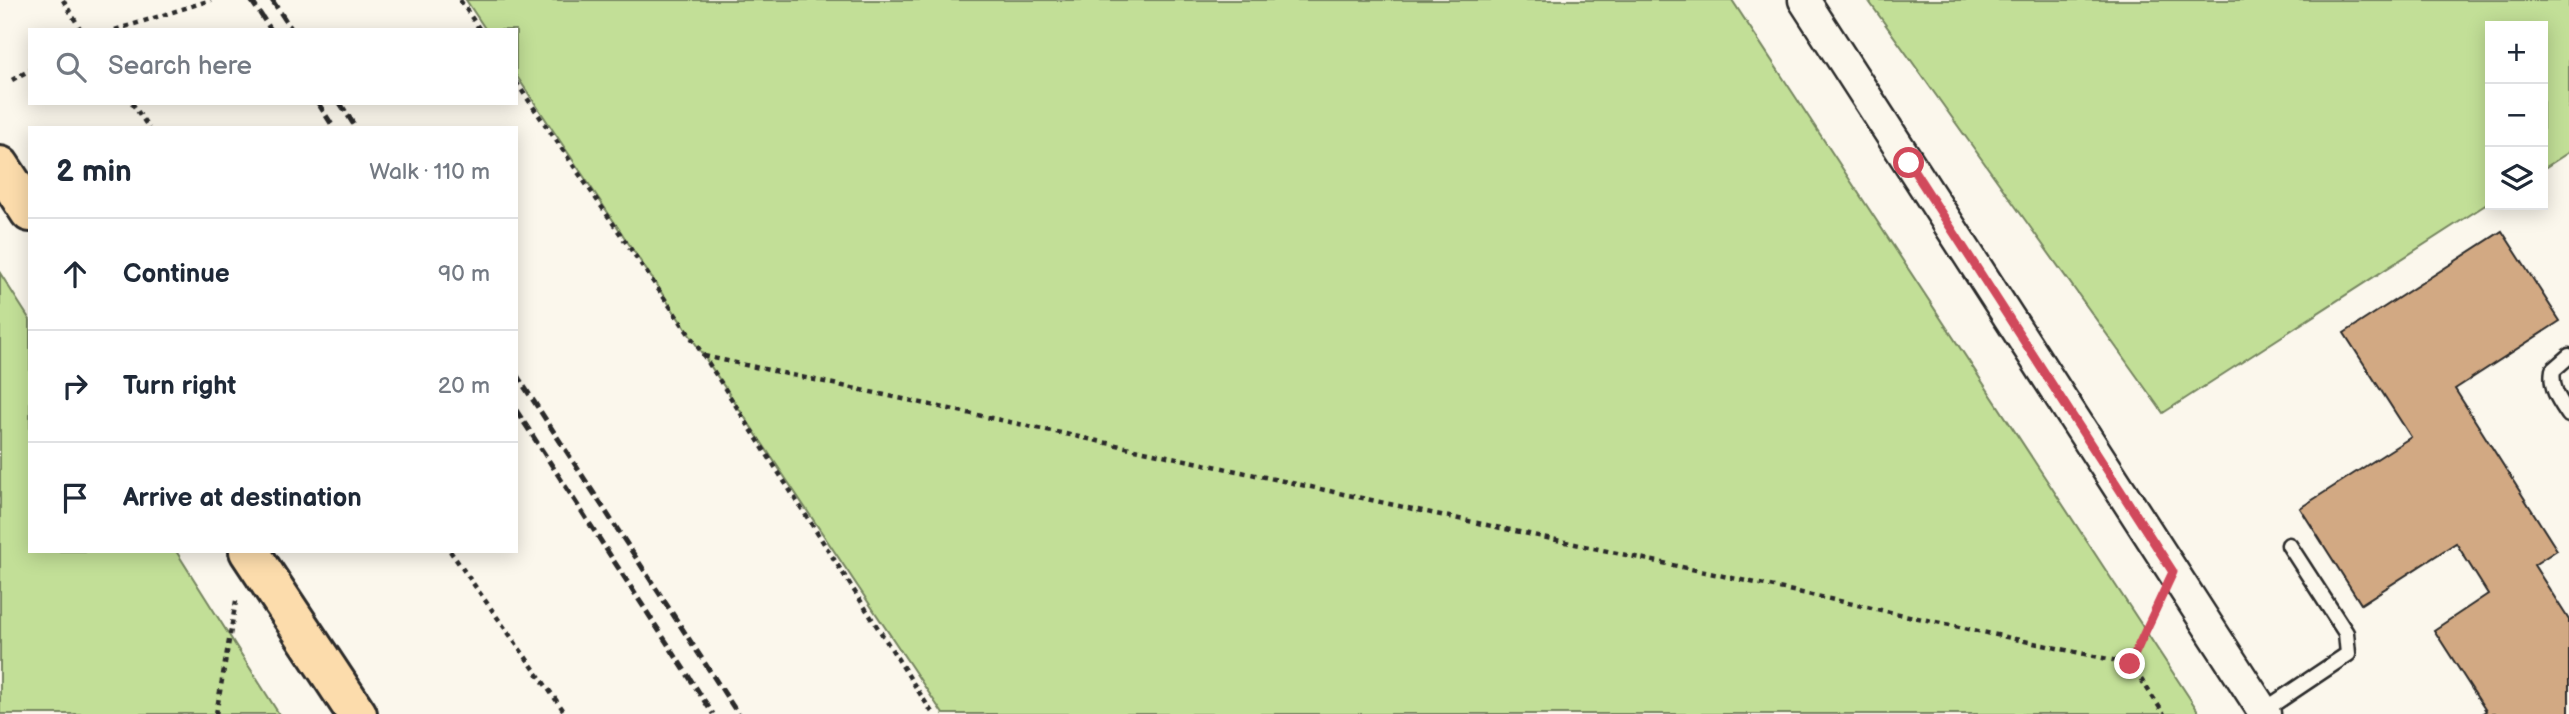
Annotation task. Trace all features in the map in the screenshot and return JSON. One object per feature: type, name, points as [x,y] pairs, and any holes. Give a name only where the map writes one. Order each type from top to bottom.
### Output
[{"type":"main road","points":[[0,166],[28,209]]},
{"type":"main road","points":[[250,553],[357,714]]},
{"type":"street","points":[[1804,0],[2264,712]]},
{"type":"lane","points":[[2569,356],[2553,370],[2551,380],[2555,393],[2569,415]]},
{"type":"lane","points":[[2264,712],[2348,653],[2346,633],[2289,545]]},
{"type":"path","points":[[63,0],[80,28]]},
{"type":"path","points":[[121,28],[211,0]]},
{"type":"path","points":[[460,0],[479,28]]},
{"type":"path","points":[[12,80],[28,71]]},
{"type":"path","points":[[518,85],[704,356],[933,714]]},
{"type":"path","points":[[133,105],[148,126]]},
{"type":"path","points":[[704,356],[2130,664],[2164,714]]},
{"type":"path","points":[[451,553],[566,714]]},
{"type":"path","points":[[2130,664],[2173,572]]},
{"type":"path","points":[[216,714],[237,592]]},
{"type":"green space","points":[[466,0],[1732,0],[2200,714],[943,714],[518,78],[518,28],[485,28]]},
{"type":"green space","points":[[1868,0],[2569,0],[2569,152],[2548,166],[2548,21],[2485,21],[2485,205],[2163,413]]},
{"type":"green space","points":[[0,273],[28,317],[28,553],[177,553],[279,714],[0,714]]},
{"type":"building","points":[[2502,231],[2560,321],[2455,389],[2557,550],[2534,565],[2569,620],[2569,714],[2481,714],[2486,711],[2434,630],[2488,594],[2456,543],[2361,604],[2300,508],[2411,437],[2344,333]]},
{"type":"railway","points":[[251,0],[270,28]]},
{"type":"railway","points":[[272,0],[291,28]]},
{"type":"railway","points":[[319,105],[333,126]]},
{"type":"railway","points":[[341,105],[355,126]]},
{"type":"railway","points":[[518,377],[738,714]]},
{"type":"railway","points":[[518,413],[713,714]]},
{"type":"route","points":[[1909,163],[2173,572],[2130,664]]}]
